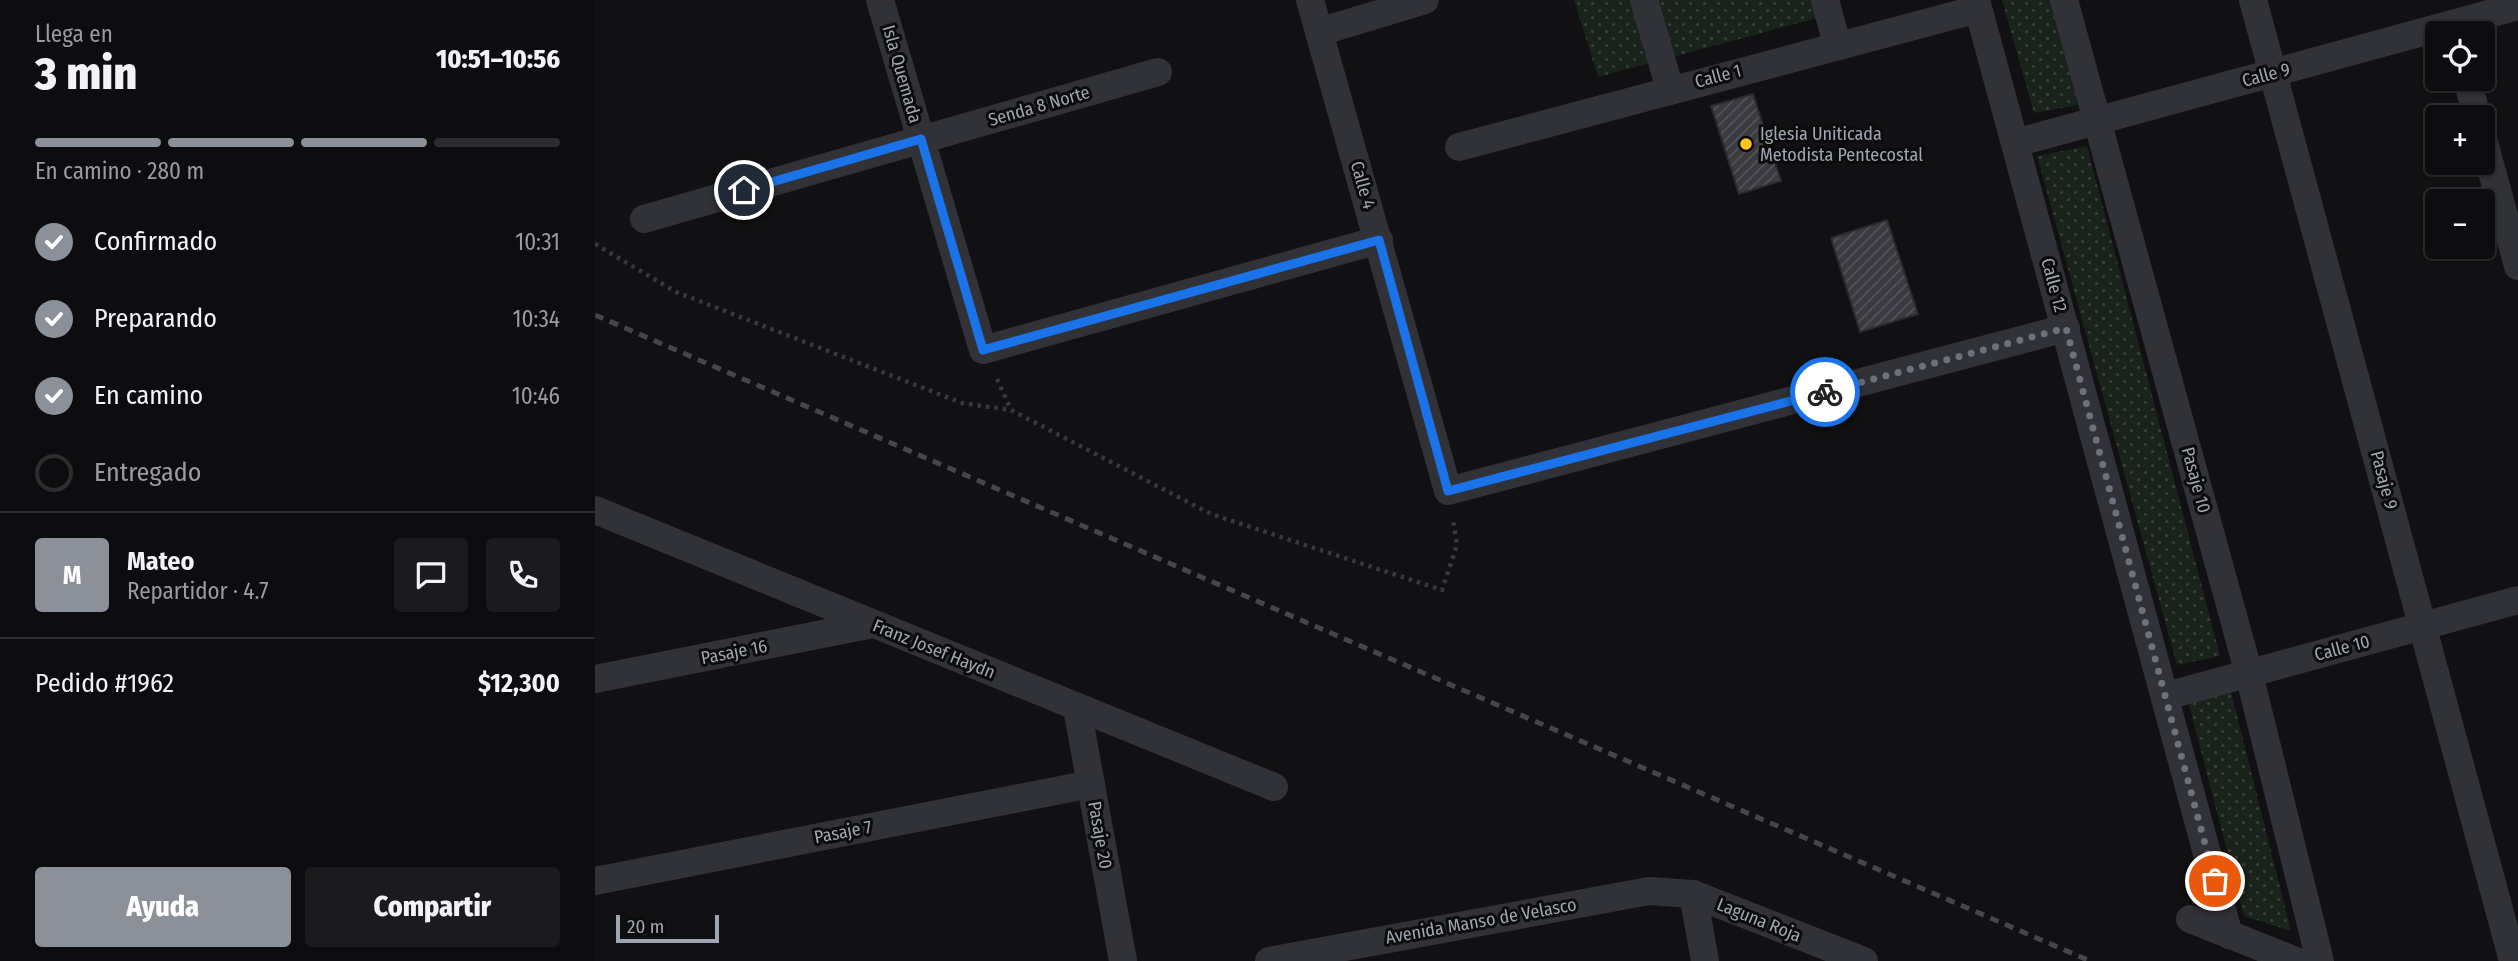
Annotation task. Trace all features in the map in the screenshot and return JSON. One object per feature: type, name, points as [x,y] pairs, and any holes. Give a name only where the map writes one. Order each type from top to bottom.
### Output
[{"type":"street","name":"Isla Quemada","points":[[880,0],[983,350],[1379,240]]},
{"type":"street","name":"Calle 4","points":[[1310,0],[1448,491]]},
{"type":"street","points":[[1319,32],[1425,0]]},
{"type":"street","points":[[1644,0],[1670,89]]},
{"type":"street","points":[[1825,0],[1837,44]]},
{"type":"street","name":"Pasaje 10","points":[[2064,0],[2249,674],[2321,961]]},
{"type":"street","name":"Pasaje 9","points":[[2253,0],[2514,961]]},
{"type":"street","name":"Calle 1","points":[[1459,147],[1977,4]]},
{"type":"street","name":"Calle 12","points":[[1977,4],[2229,934]]},
{"type":"street","name":"Calle 9","points":[[2015,143],[2273,73],[2450,19],[2518,6]]},
{"type":"street","name":"Senda 8 Norte","points":[[644,219],[1158,72]]},
{"type":"street","points":[[2493,175],[2518,266]]},
{"type":"street","points":[[1448,491],[2066,328]]},
{"type":"street","name":"Franz Josef Haydn","points":[[595,510],[1274,788]]},
{"type":"street","name":"Calle 10","points":[[2166,696],[2518,600]]},
{"type":"street","name":"Pasaje 16","points":[[595,680],[873,624]]},
{"type":"street","name":"Pasaje 20","points":[[1077,708],[1123,961]]},
{"type":"street","name":"Pasaje 7","points":[[595,881],[1091,784]]},
{"type":"street","name":"Avenida Manso de Velasco","points":[[1269,961],[1339,954],[1649,891],[1693,894]]},
{"type":"street","points":[[1693,894],[1705,961]]},
{"type":"street","name":"Laguna Roja","points":[[1693,894],[1864,961]]},
{"type":"street","points":[[2190,919],[2296,961]]},
{"type":"path","points":[[595,244],[676,292],[962,403],[1011,410],[1211,514],[1442,590],[1458,545],[1448,491]]},
{"type":"shaded area","points":[[1574,0],[1812,0],[1817,18],[1598,77]]},
{"type":"shaded area","points":[[2002,0],[2050,0],[2078,105],[2034,113]]},
{"type":"shaded area","points":[[2087,146],[2220,656],[2177,665],[2037,156]]},
{"type":"shaded area","points":[[2231,692],[2291,931],[2244,916],[2188,701]]},
{"type":"building","name":"Iglesia Uniticada Metodista Pentecostal","points":[[1753,94],[1781,181],[1739,194],[1711,106]]},
{"type":"building","points":[[1887,220],[1918,314],[1860,332],[1831,238]]},
{"type":"railway","points":[[595,315],[2090,961]]},
{"type":"way so far","points":[[1825,392],[2066,328],[2215,881]]},
{"type":"place","name":"Iglesia Uniticada Metodista Pentecostal","points":[[1746,144]]},
{"type":"route","points":[[744,190],[921,139],[983,350],[1379,240],[1448,491],[1825,392]]}]
